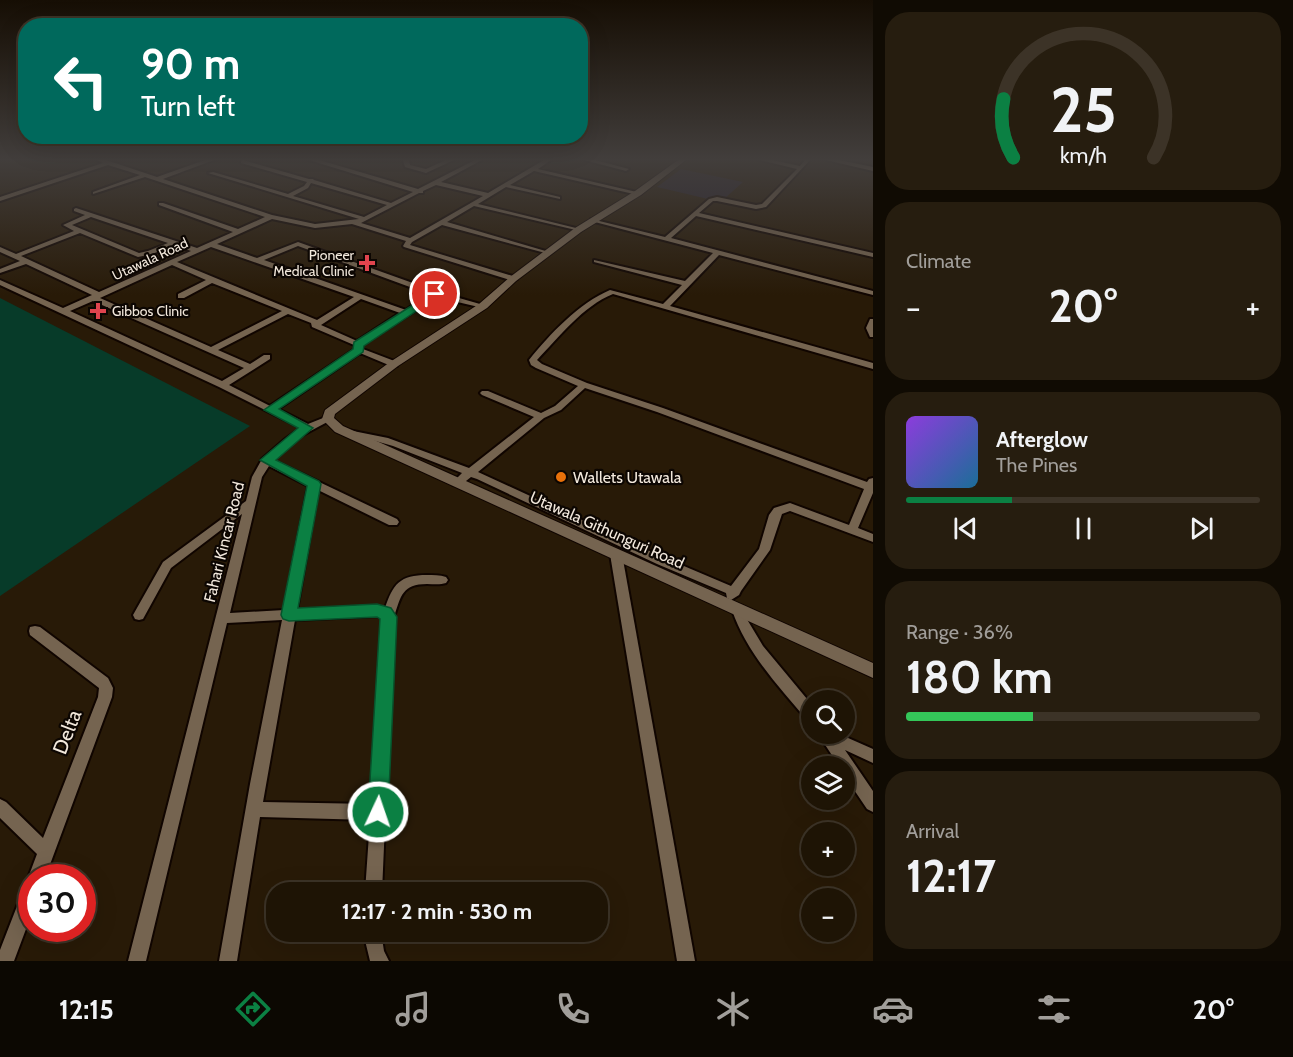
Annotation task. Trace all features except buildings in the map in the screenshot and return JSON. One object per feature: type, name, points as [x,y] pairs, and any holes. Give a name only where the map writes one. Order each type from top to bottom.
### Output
[{"type":"street","points":[[163,205],[237,231]]},
{"type":"street","points":[[235,205],[271,217],[315,226],[366,219],[393,205]]},
{"type":"street","points":[[321,205],[366,219]]},
{"type":"street","points":[[470,205],[410,240],[406,246],[513,279]]},
{"type":"street","points":[[475,205],[578,230]]},
{"type":"street","name":"Fahari Kincar Road","points":[[137,961],[250,503],[257,477],[266,460],[306,428],[328,419],[329,413],[342,401],[394,364],[483,306],[513,279],[578,230],[618,205]]},
{"type":"street","points":[[666,239],[706,205]]},
{"type":"street","points":[[745,205],[756,207],[765,205]]},
{"type":"street","points":[[76,210],[196,250]]},
{"type":"street","points":[[694,214],[873,255]]},
{"type":"street","points":[[91,215],[66,225],[138,255],[150,253],[174,243]]},
{"type":"street","name":"Utawala Road","points":[[64,311],[271,217]]},
{"type":"street","points":[[593,220],[873,292]]},
{"type":"street","points":[[352,222],[410,240]]},
{"type":"street","points":[[440,222],[547,253]]},
{"type":"street","points":[[16,256],[80,231]]},
{"type":"street","points":[[210,244],[408,314]]},
{"type":"street","points":[[256,261],[298,244],[435,294],[483,306]]},
{"type":"street","points":[[2,252],[27,261],[97,297],[249,367]]},
{"type":"street","points":[[665,306],[718,252]]},
{"type":"street","points":[[0,271],[27,261]]},
{"type":"street","points":[[596,261],[687,284]]},
{"type":"street","points":[[171,262],[315,322],[315,325],[394,364]]},
{"type":"street","points":[[181,296],[212,280]]},
{"type":"street","points":[[0,282],[222,385],[306,428]]},
{"type":"street","points":[[852,530],[872,484],[584,385],[539,366],[533,360],[558,332],[608,293],[618,293],[873,366]]},
{"type":"street","points":[[270,410],[435,294]]},
{"type":"street","points":[[315,325],[359,297]]},
{"type":"street","points":[[211,350],[288,311]]},
{"type":"street","points":[[873,321],[870,328],[873,335]]},
{"type":"street","points":[[222,385],[267,357]]},
{"type":"street","points":[[457,483],[541,416],[564,403],[584,385]]},
{"type":"street","points":[[485,393],[541,416]]},
{"type":"street","name":"Utawala Githunguri Road","points":[[328,419],[347,433],[413,456],[457,483],[583,531],[616,554],[681,578],[720,602],[873,671]]},
{"type":"street","points":[[413,456],[470,472],[583,531],[681,578],[735,592]]},
{"type":"street","points":[[266,460],[393,522]]},
{"type":"street","points":[[228,961],[314,484]]},
{"type":"street","points":[[139,615],[167,565],[250,503]]},
{"type":"street","points":[[720,602],[735,592],[764,550],[778,511],[790,507],[873,538]]},
{"type":"street","points":[[616,554],[686,961]]},
{"type":"street","points":[[374,882],[388,617],[397,591],[404,582],[411,579],[442,580]]},
{"type":"street","points":[[738,610],[744,626],[801,703]]},
{"type":"street","points":[[222,618],[377,611],[385,613],[388,617]]},
{"type":"street","name":"Delta","points":[[35,631],[103,682],[106,688],[105,697],[41,864]]},
{"type":"street","points":[[832,744],[873,804]]},
{"type":"street","points":[[847,744],[873,756]]},
{"type":"street","points":[[0,807],[45,851]]},
{"type":"street","points":[[254,809],[378,812]]},
{"type":"street","points":[[5,961],[18,926]]},
{"type":"street","points":[[374,942],[380,961]]},
{"type":"green space","points":[[0,298],[250,426],[0,596]]},
{"type":"place","name":"Pioneer Medical Clinic","points":[[367,263]]},
{"type":"place","name":"Gibbos Clinic","points":[[98,311]]},
{"type":"place","name":"Wallets Utawala","points":[[561,477]]},
{"type":"route","points":[[378,812],[388,617],[385,613],[377,611],[289,615],[314,484],[266,460],[306,428],[270,410],[359,350],[358,344],[408,314],[435,294]]}]
